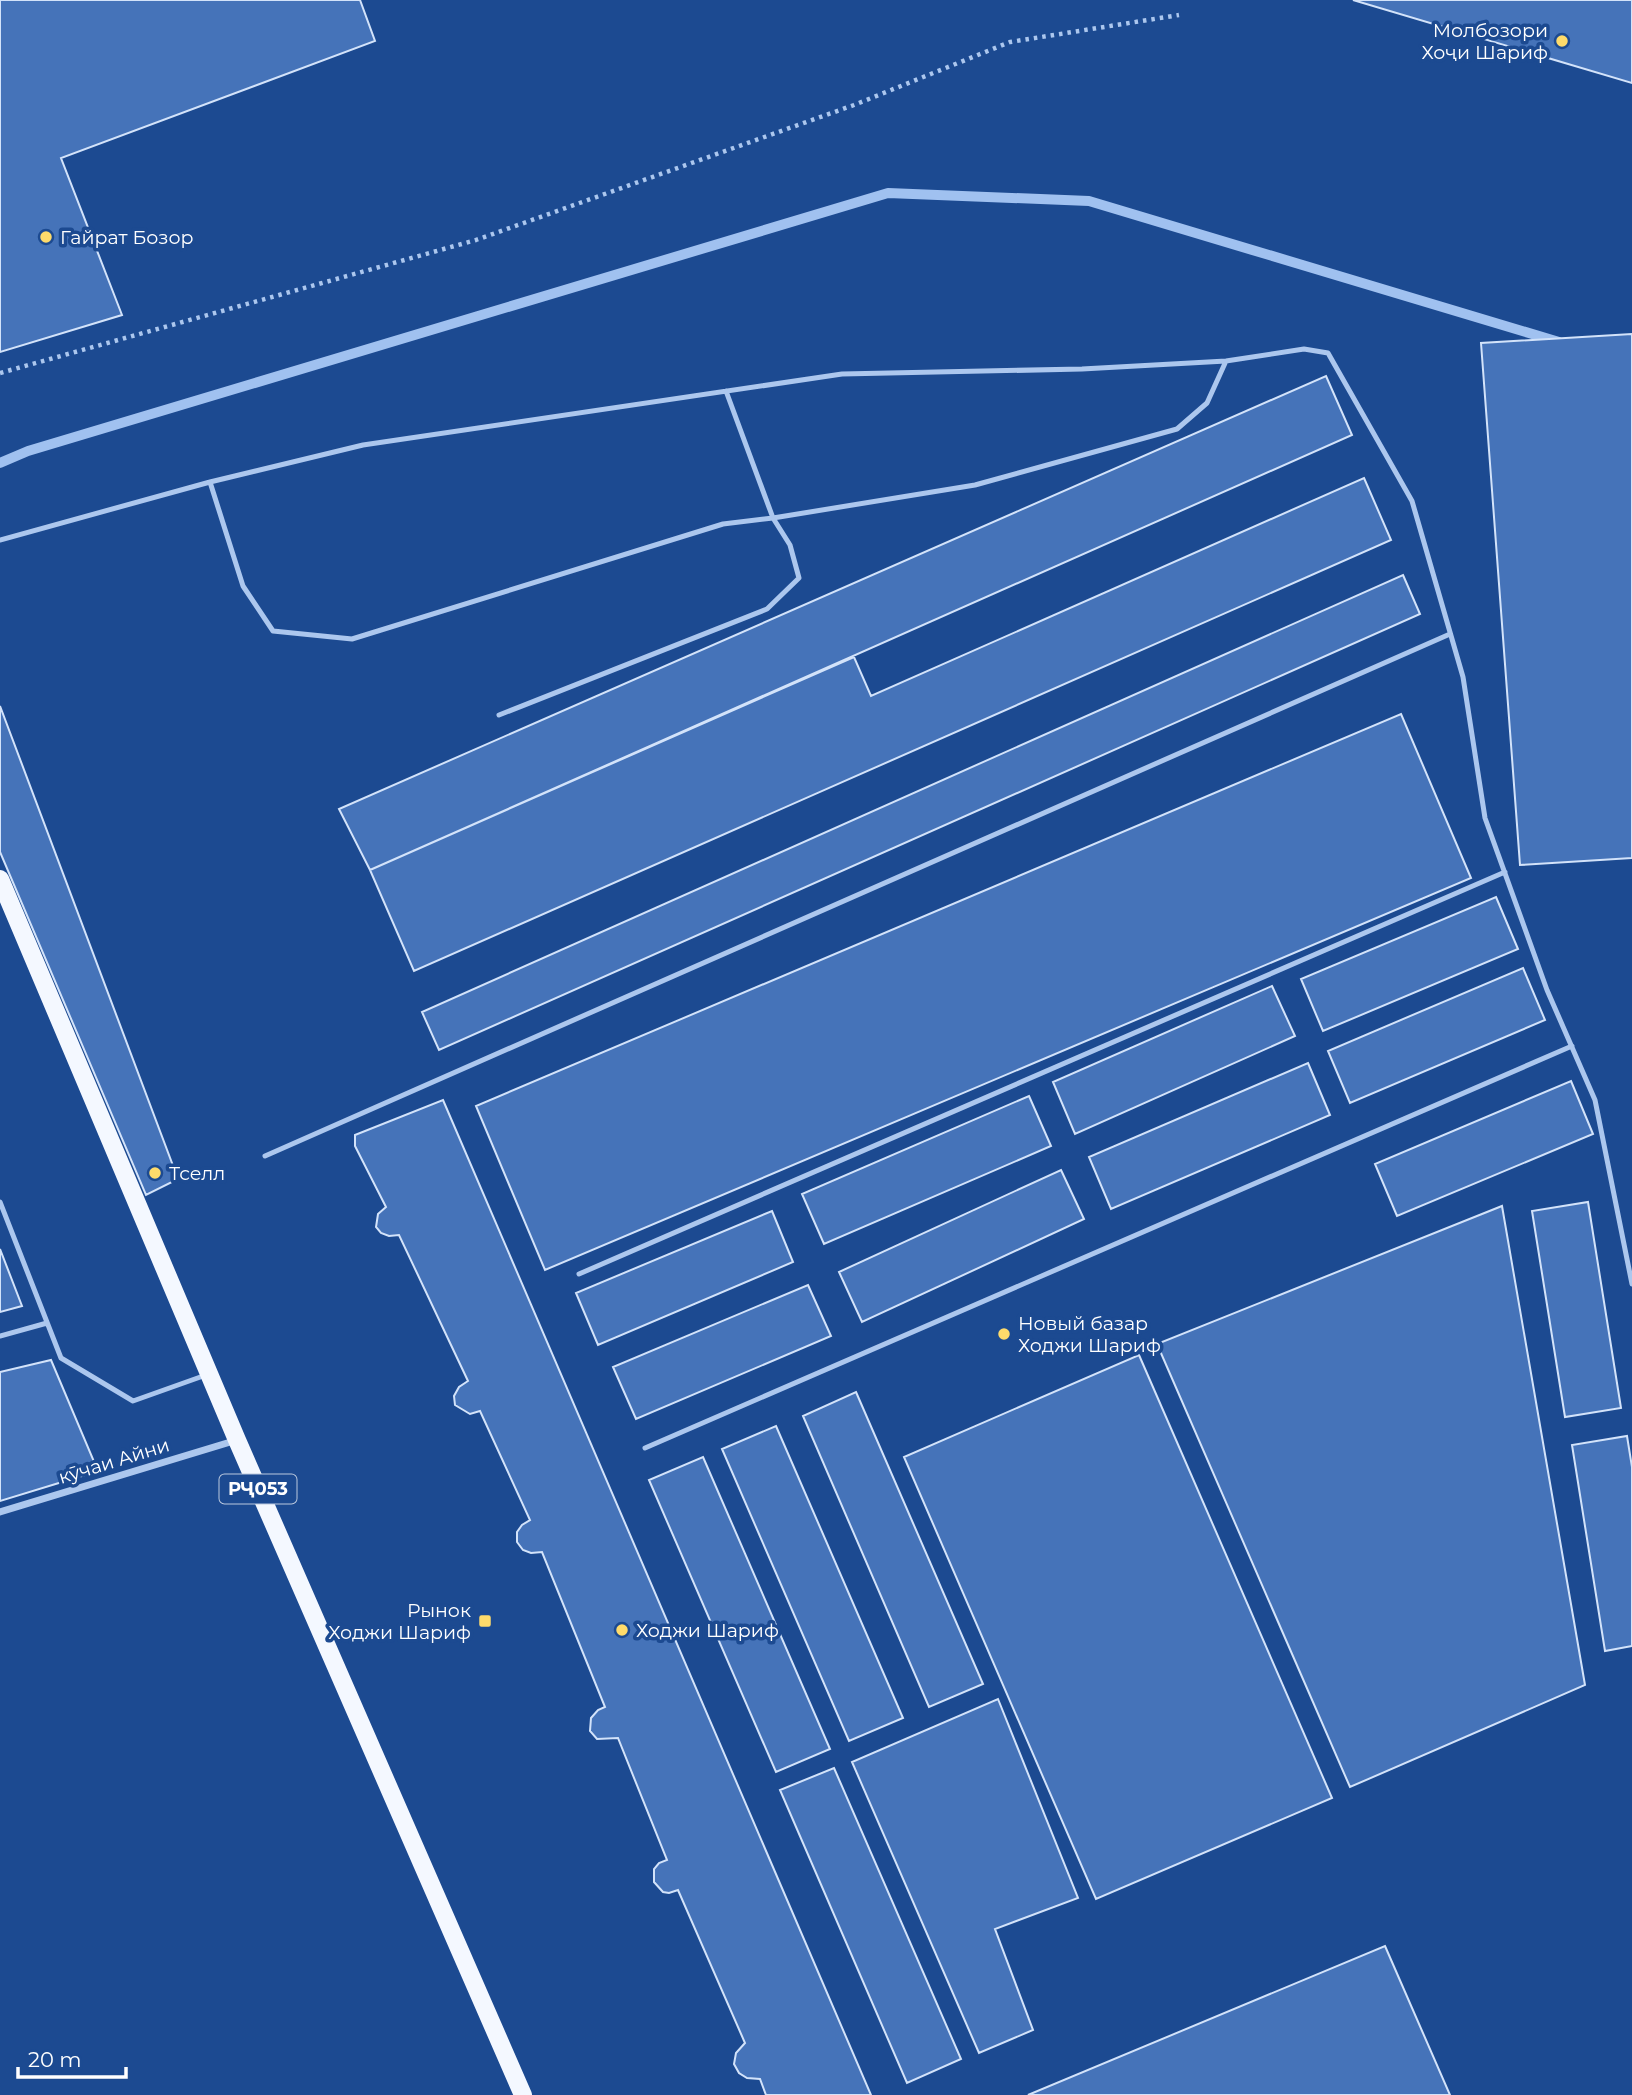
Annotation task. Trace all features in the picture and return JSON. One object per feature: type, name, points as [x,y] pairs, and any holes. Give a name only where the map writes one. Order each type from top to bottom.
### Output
[{"type":"main road","name":"РҶ053","points":[[0,879],[237,1440],[523,2095]]},
{"type":"street","name":"кӯчаи Айни","points":[[0,1512],[237,1440]]},
{"type":"lane","points":[[0,540],[210,482],[363,445],[842,374],[1082,369],[1226,360],[1304,349],[1328,353],[1412,501],[1463,677],[1485,818],[1547,990],[1595,1100],[1632,1284]]},
{"type":"lane","points":[[210,482],[243,586],[273,631],[352,639],[723,524],[975,485],[1177,429],[1207,403],[1226,360]]},
{"type":"lane","points":[[499,715],[767,609],[799,578],[790,545],[772,518],[726,391]]},
{"type":"lane","points":[[265,1156],[1450,634]]},
{"type":"lane","points":[[579,1274],[1505,873]]},
{"type":"lane","points":[[645,1448],[1572,1046]]},
{"type":"lane","points":[[0,1202],[61,1358],[133,1401],[209,1374]]},
{"type":"lane","points":[[0,1336],[47,1323]]},
{"type":"path","points":[[0,373],[476,240],[854,106],[1010,42],[1180,15]]},
{"type":"building","name":"Гайрат Бозор","points":[[0,0],[360,0],[375,41],[61,158],[122,315],[0,352]]},
{"type":"building","name":"Молбозори Хоҷи Шариф","points":[[1353,0],[1632,0],[1632,83]]},
{"type":"building","points":[[1632,334],[1632,858],[1520,865],[1481,343]]},
{"type":"building","points":[[1326,376],[1352,435],[370,870],[339,809]]},
{"type":"building","points":[[1364,478],[1391,540],[414,971],[370,870],[854,657],[871,696]]},
{"type":"building","points":[[1403,575],[1420,614],[439,1050],[422,1012]]},
{"type":"building","points":[[0,706],[178,1179],[146,1195],[0,852]]},
{"type":"building","points":[[1401,714],[1471,878],[545,1270],[476,1106]]},
{"type":"building","points":[[1496,897],[1518,949],[1323,1031],[1301,979]]},
{"type":"building","points":[[1523,968],[1545,1020],[1350,1103],[1328,1051]]},
{"type":"building","points":[[1272,986],[1295,1036],[1075,1134],[1053,1082]]},
{"type":"building","points":[[1308,1063],[1330,1115],[1111,1209],[1089,1157]]},
{"type":"building","points":[[1571,1081],[1593,1134],[1397,1216],[1375,1164]]},
{"type":"building","points":[[1029,1096],[1051,1146],[824,1244],[802,1194]]},
{"type":"building","name":"Ходжи Шариф","points":[[443,1100],[871,2095],[766,2095],[760,2079],[747,2078],[739,2073],[734,2064],[736,2053],[745,2043],[678,1890],[663,1892],[654,1882],[654,1869],[667,1860],[618,1738],[597,1739],[590,1731],[591,1718],[605,1707],[542,1552],[531,1553],[523,1550],[517,1542],[517,1532],[530,1520],[480,1411],[470,1414],[455,1405],[454,1396],[459,1387],[468,1381],[399,1235],[389,1236],[376,1227],[378,1214],[386,1207],[355,1146],[355,1135]]},
{"type":"building","points":[[1061,1170],[1084,1219],[862,1322],[839,1272]]},
{"type":"building","points":[[1588,1202],[1621,1408],[1565,1417],[1532,1211]]},
{"type":"building","points":[[1502,1206],[1585,1685],[1350,1787],[1157,1344]]},
{"type":"building","points":[[772,1211],[793,1262],[598,1345],[576,1293]]},
{"type":"building","points":[[0,1249],[22,1306],[0,1312]]},
{"type":"building","points":[[808,1285],[831,1336],[636,1419],[613,1367]]},
{"type":"building","points":[[1139,1355],[1332,1798],[1096,1899],[904,1457]]},
{"type":"building","points":[[51,1360],[98,1471],[0,1501],[0,1372]]},
{"type":"building","points":[[856,1392],[983,1684],[929,1707],[803,1416]]},
{"type":"building","points":[[776,1426],[903,1718],[849,1741],[722,1449]]},
{"type":"building","points":[[1627,1436],[1632,1467],[1632,1646],[1605,1651],[1572,1445]]},
{"type":"building","points":[[703,1457],[830,1749],[776,1772],[649,1480]]},
{"type":"building","points":[[998,1699],[1078,1898],[995,1929],[1033,2030],[979,2053],[852,1762]]},
{"type":"building","points":[[834,1768],[961,2059],[907,2083],[780,1790]]},
{"type":"building","points":[[1385,1946],[1450,2095],[1028,2095]]},
{"type":"waterway","points":[[0,463],[28,451],[888,193],[1089,201],[1559,342]]},
{"type":"place","name":"Молбозори Хоҷи Шариф","points":[[1562,41]]},
{"type":"place","name":"Гайрат Бозор","points":[[46,237]]},
{"type":"place","name":"Тселл","points":[[155,1173]]},
{"type":"place","name":"Новый базар Ходжи Шариф","points":[[1004,1334]]},
{"type":"place","name":"Рынок Ходжи Шариф","points":[[485,1621]]},
{"type":"place","name":"Ходжи Шариф","points":[[622,1630]]}]
